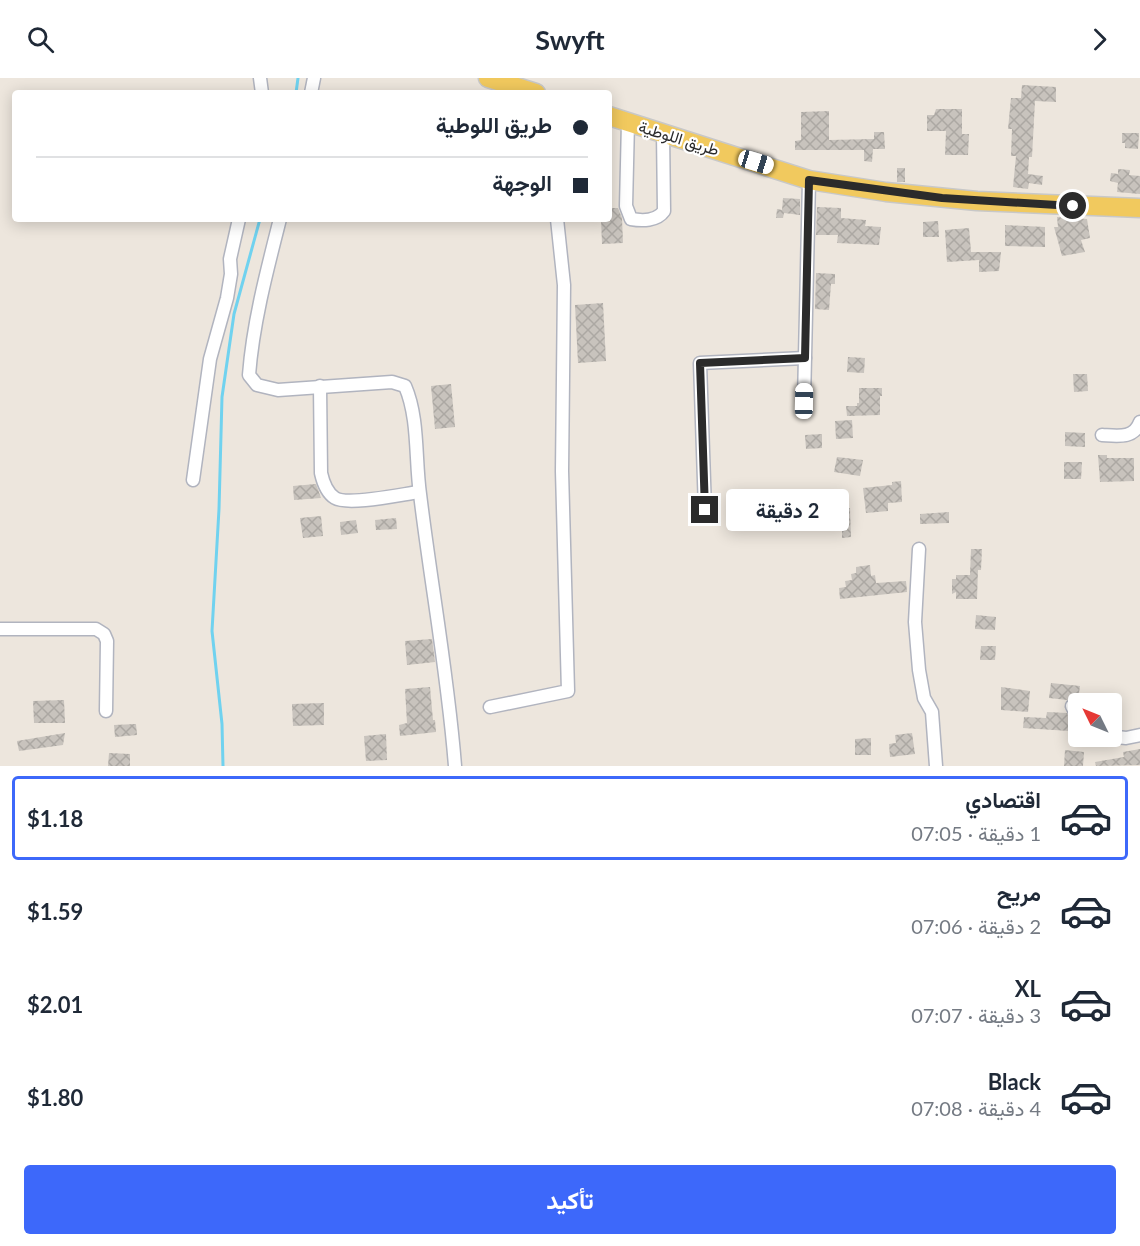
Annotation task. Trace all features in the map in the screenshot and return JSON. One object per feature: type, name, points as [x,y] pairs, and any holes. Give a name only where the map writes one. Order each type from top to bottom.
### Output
[{"type":"main road","points":[[488,78],[522,90]]},
{"type":"main road","name":"طريق اللوطية","points":[[612,117],[809,180],[886,192],[977,201],[1140,208]]},
{"type":"street","points":[[628,122],[626,206],[631,219],[654,219],[661,216],[664,211],[663,134]]},
{"type":"street","points":[[804,401],[809,180]]},
{"type":"street","points":[[193,480],[210,359],[227,298],[231,274],[230,258],[238,222]]},
{"type":"street","points":[[279,222],[255,330],[249,375],[257,385],[278,390],[392,382],[405,386],[410,396],[419,492],[445,671],[455,766]]},
{"type":"street","points":[[490,707],[568,691],[561,471],[564,285],[557,222]]},
{"type":"street","points":[[705,510],[700,363],[805,358]]},
{"type":"street","points":[[320,386],[321,473],[323,482],[332,496],[337,499],[352,500],[419,492]]},
{"type":"street","points":[[1102,435],[1128,435],[1137,429],[1140,422]]},
{"type":"street","points":[[919,549],[915,622],[924,698],[932,712],[936,766]]},
{"type":"street","points":[[0,629],[96,629],[104,634],[107,641],[106,711]]},
{"type":"street","points":[[1122,738],[1140,735]]},
{"type":"building","points":[[1022,85],[1056,87],[1056,102],[1035,101],[1032,157],[1029,157],[1028,174],[1043,176],[1042,185],[1029,183],[1028,189],[1013,187],[1016,156],[1011,156],[1012,129],[1008,129],[1011,98],[1021,98]]},
{"type":"building","points":[[936,109],[962,109],[962,134],[969,134],[968,155],[945,155],[946,131],[927,131],[927,115],[934,115]]},
{"type":"building","points":[[829,111],[829,140],[874,139],[874,132],[884,132],[885,149],[873,149],[872,162],[864,161],[864,150],[795,150],[795,141],[801,140],[801,112]]},
{"type":"building","points":[[1122,133],[1139,133],[1138,149],[1125,148],[1125,143],[1122,143]]},
{"type":"building","points":[[897,168],[905,168],[905,182],[897,182]]},
{"type":"building","points":[[1118,169],[1130,170],[1129,175],[1140,176],[1140,194],[1117,192],[1118,183],[1110,181],[1111,173],[1118,174]]},
{"type":"building","points":[[783,198],[800,199],[800,215],[784,213],[783,218],[776,218],[777,209],[782,210]]},
{"type":"building","points":[[817,207],[841,208],[841,218],[866,220],[865,226],[881,227],[879,245],[837,243],[838,235],[816,235]]},
{"type":"building","points":[[612,208],[618,208],[622,218],[623,243],[602,244],[601,222],[612,222]]},
{"type":"building","points":[[1057,217],[1087,219],[1090,238],[1081,240],[1085,252],[1062,256],[1054,227],[1058,227]]},
{"type":"building","points":[[938,221],[939,237],[923,237],[923,222]]},
{"type":"building","points":[[1005,225],[1045,227],[1045,247],[1005,246]]},
{"type":"building","points":[[969,228],[971,252],[1001,252],[999,271],[979,272],[979,260],[947,262],[945,230]]},
{"type":"building","points":[[816,273],[835,274],[835,284],[831,284],[829,310],[815,309]]},
{"type":"building","points":[[603,303],[606,361],[578,363],[575,305]]},
{"type":"building","points":[[848,357],[865,358],[864,373],[847,372]]},
{"type":"building","points":[[1073,374],[1087,374],[1088,391],[1074,392]]},
{"type":"building","points":[[451,384],[455,427],[435,429],[431,386]]},
{"type":"building","points":[[859,388],[882,388],[880,415],[847,416],[846,406],[857,406],[859,403]]},
{"type":"building","points":[[852,420],[853,438],[836,439],[835,421]]},
{"type":"building","points":[[1065,432],[1085,433],[1085,447],[1065,446]]},
{"type":"building","points":[[822,434],[822,448],[806,449],[805,435]]},
{"type":"building","points":[[1098,455],[1107,455],[1107,458],[1134,458],[1134,481],[1100,482]]},
{"type":"building","points":[[837,457],[863,460],[860,476],[834,472]]},
{"type":"building","points":[[1064,462],[1082,462],[1081,479],[1064,479]]},
{"type":"building","points":[[901,481],[902,502],[888,503],[888,511],[866,513],[863,488],[892,485],[892,482]]},
{"type":"building","points":[[316,484],[321,498],[294,500],[293,486]]},
{"type":"building","points":[[842,508],[850,508],[851,537],[842,538]]},
{"type":"building","points":[[949,512],[949,523],[920,524],[920,514]]},
{"type":"building","points":[[321,516],[323,536],[303,538],[300,518]]},
{"type":"building","points":[[396,518],[397,529],[376,530],[375,520]]},
{"type":"building","points":[[356,520],[358,533],[341,535],[340,522]]},
{"type":"building","points":[[971,549],[982,549],[981,570],[978,570],[977,599],[956,599],[956,592],[952,594],[952,579],[956,579],[956,575],[970,575]]},
{"type":"building","points":[[870,565],[871,576],[875,575],[876,583],[906,581],[907,592],[840,599],[839,588],[846,587],[845,581],[852,580],[851,574],[856,573],[856,567]]},
{"type":"building","points":[[976,615],[996,617],[995,630],[975,629]]},
{"type":"building","points":[[432,639],[435,662],[407,665],[405,641]]},
{"type":"building","points":[[981,646],[996,646],[995,660],[980,660]]},
{"type":"building","points":[[1051,683],[1080,686],[1079,693],[1068,693],[1068,700],[1049,698]]},
{"type":"building","points":[[430,687],[436,732],[400,736],[399,725],[407,723],[405,689]]},
{"type":"building","points":[[1001,687],[1030,691],[1028,712],[1001,710]]},
{"type":"building","points":[[64,700],[65,723],[34,723],[33,701]]},
{"type":"building","points":[[324,703],[324,725],[293,726],[292,704]]},
{"type":"building","points":[[1047,712],[1067,713],[1068,731],[1023,728],[1024,717],[1046,718]]},
{"type":"building","points":[[136,724],[137,735],[115,737],[114,725]]},
{"type":"building","points":[[65,733],[63,745],[19,751],[17,741]]},
{"type":"building","points":[[912,733],[915,754],[890,757],[889,744],[896,743],[895,735]]},
{"type":"building","points":[[386,734],[387,760],[366,761],[364,736]]},
{"type":"building","points":[[871,738],[871,755],[855,755],[855,739]]},
{"type":"building","points":[[1140,749],[1140,765],[1096,766],[1095,762],[1124,757],[1123,752]]},
{"type":"building","points":[[1065,750],[1084,752],[1083,766],[1064,766]]},
{"type":"building","points":[[109,753],[130,754],[130,766],[108,766]]},
{"type":"waterway","points":[[296,90],[298,78]]},
{"type":"waterway","points":[[223,766],[222,724],[212,631],[222,397],[234,314],[259,222]]},
{"type":"route","points":[[705,510],[700,363],[805,358],[809,180],[942,198],[1073,206]]}]
